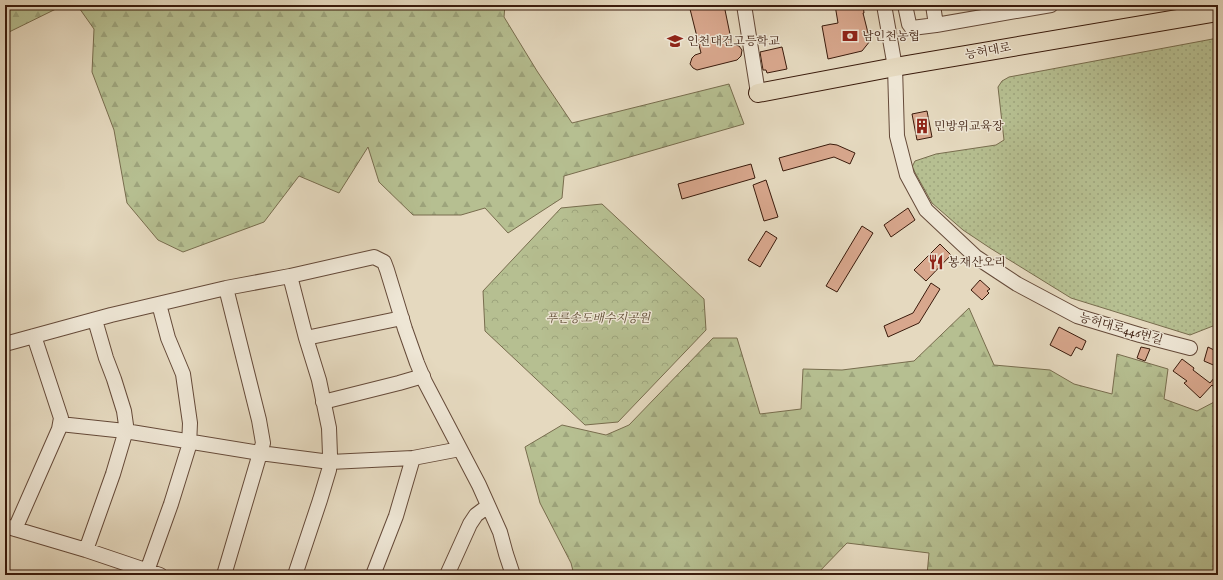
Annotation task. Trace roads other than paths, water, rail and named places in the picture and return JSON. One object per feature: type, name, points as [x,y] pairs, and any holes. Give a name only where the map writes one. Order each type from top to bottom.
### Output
[{"type":"main road","name":"능허대로","points":[[758,93],[895,67],[1218,12]]},
{"type":"street","points":[[744,5],[758,93]]},
{"type":"street","name":"능허대로446번길","points":[[884,5],[895,67],[897,136],[907,176],[926,210],[976,257],[1017,284],[1077,316],[1190,348]]},
{"type":"street","points":[[905,5],[909,24],[912,28],[936,25],[994,10],[1045,6]]},
{"type":"street","points":[[933,5],[936,25]]},
{"type":"street","points":[[5,344],[226,288],[290,276],[374,257],[384,262],[417,363],[479,485],[500,532],[513,575]]},
{"type":"street","points":[[290,276],[306,338],[319,380],[329,428],[330,462],[320,500],[295,575]]},
{"type":"street","points":[[224,575],[263,443],[260,420],[226,288]]},
{"type":"street","points":[[34,336],[61,418],[59,429],[10,527],[86,550],[154,573],[171,504],[189,446],[190,423],[183,374],[168,338],[160,304]]},
{"type":"street","points":[[306,338],[402,318]]},
{"type":"street","points":[[86,550],[113,474],[126,425],[124,411],[95,320]]},
{"type":"street","points":[[323,402],[423,376]]},
{"type":"street","points":[[60,424],[125,431],[260,453],[330,462],[413,458],[460,449]]},
{"type":"street","points":[[374,575],[396,516],[413,458]]},
{"type":"street","points":[[447,575],[470,524],[476,515],[488,506]]},
{"type":"place","name":"남인천농협","points":[[850,36]]},
{"type":"place","name":"인천대건고등학교","points":[[675,41]]},
{"type":"place","name":"민방위교육장","points":[[922,126]]},
{"type":"place","name":"봉재산오리","points":[[936,262]]},
{"type":"park label","name":"푸른송도배수지공원","points":[[598,318]]}]
